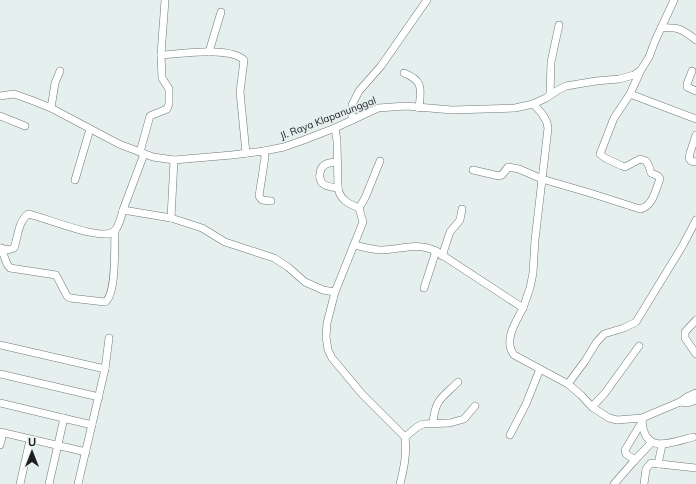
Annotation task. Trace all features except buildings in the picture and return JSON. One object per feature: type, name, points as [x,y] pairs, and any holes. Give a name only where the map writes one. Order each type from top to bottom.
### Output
[{"type":"street","points":[[1,248],[10,268],[56,275],[67,296],[70,298],[105,302],[109,298],[114,277],[115,231],[121,218],[142,153],[150,116],[165,110],[168,107],[169,89],[162,80],[161,55],[165,0]]},
{"type":"street","points":[[473,170],[501,176],[507,168],[510,167],[519,169],[542,179],[590,192],[640,209],[648,206],[651,203],[660,179],[658,176],[651,173],[650,166],[646,161],[640,159],[625,167],[616,164],[600,154],[614,118],[630,94],[649,57],[674,0]]},
{"type":"street","points":[[352,120],[352,105],[359,91],[381,66],[423,1]]},
{"type":"street","points":[[209,52],[221,12]]},
{"type":"street","points":[[550,94],[551,62],[559,25]]},
{"type":"street","points":[[661,28],[675,27],[684,31],[696,40]]},
{"type":"street","points":[[161,55],[209,52],[232,53],[244,60],[240,92],[246,153]]},
{"type":"street","name":"Jl. Raya Klapanunggal","points":[[0,96],[14,94],[51,108],[119,144],[142,153],[174,160],[264,151],[291,144],[335,128],[378,108],[392,106],[452,110],[500,110],[515,108],[534,104],[566,86],[627,77],[634,75],[641,70]]},
{"type":"street","points":[[51,108],[60,71]]},
{"type":"street","points":[[692,71],[687,87],[696,92]]},
{"type":"street","points":[[404,73],[413,76],[421,85],[419,108]]},
{"type":"street","points":[[630,94],[696,119]]},
{"type":"street","points":[[534,104],[544,116],[548,128],[533,273],[530,288],[523,308],[511,333],[511,350],[514,355],[568,384],[592,407],[609,418],[617,420],[642,420],[696,393]]},
{"type":"street","points":[[0,116],[25,126]]},
{"type":"street","points":[[335,128],[338,188],[341,197],[347,203],[359,208]]},
{"type":"street","points":[[75,180],[90,129]]},
{"type":"street","points":[[696,135],[689,158],[691,161],[696,162]]},
{"type":"street","points":[[264,151],[265,157],[259,196],[262,200],[271,201]]},
{"type":"street","points":[[171,218],[174,160]]},
{"type":"street","points":[[380,161],[365,198],[359,208],[363,222],[335,292],[327,323],[326,337],[328,350],[332,358],[362,394],[405,438],[405,463],[400,484]]},
{"type":"street","points":[[337,162],[325,164],[319,175],[323,184],[338,188]]},
{"type":"street","points":[[424,288],[450,232],[460,220],[462,208]]},
{"type":"street","points":[[123,210],[171,218],[202,228],[225,242],[270,256],[288,267],[305,282],[323,290],[335,292]]},
{"type":"street","points":[[1,248],[8,250],[14,248],[20,228],[25,216],[28,214],[98,234],[108,234],[115,231]]},
{"type":"street","points":[[568,384],[604,334],[624,328],[636,322],[683,245],[696,220]]},
{"type":"street","points":[[354,245],[383,250],[418,246],[426,247],[523,308]]},
{"type":"street","points":[[696,320],[685,332],[685,338],[696,354]]},
{"type":"street","points":[[688,328],[696,325]]},
{"type":"street","points":[[78,484],[105,369],[109,338]]},
{"type":"street","points":[[0,345],[105,369]]},
{"type":"street","points":[[592,407],[605,393],[638,346]]},
{"type":"street","points":[[510,436],[526,404],[540,369]]},
{"type":"street","points":[[0,374],[99,397]]},
{"type":"street","points":[[433,423],[434,412],[440,399],[458,382]]},
{"type":"street","points":[[680,402],[688,403],[696,400]]},
{"type":"street","points":[[0,403],[92,425]]},
{"type":"street","points":[[405,438],[418,427],[433,423],[450,424],[458,422],[464,419],[475,406]]},
{"type":"street","points":[[49,484],[64,418]]},
{"type":"street","points":[[642,420],[645,434],[652,442],[662,445],[693,437]]},
{"type":"street","points":[[635,460],[626,454],[625,450],[642,420]]},
{"type":"street","points":[[0,445],[1,433],[86,452]]},
{"type":"street","points":[[20,484],[30,440]]},
{"type":"street","points":[[614,484],[652,442]]},
{"type":"street","points":[[658,464],[662,445]]},
{"type":"street","points":[[644,484],[647,466],[652,463],[696,468]]}]
